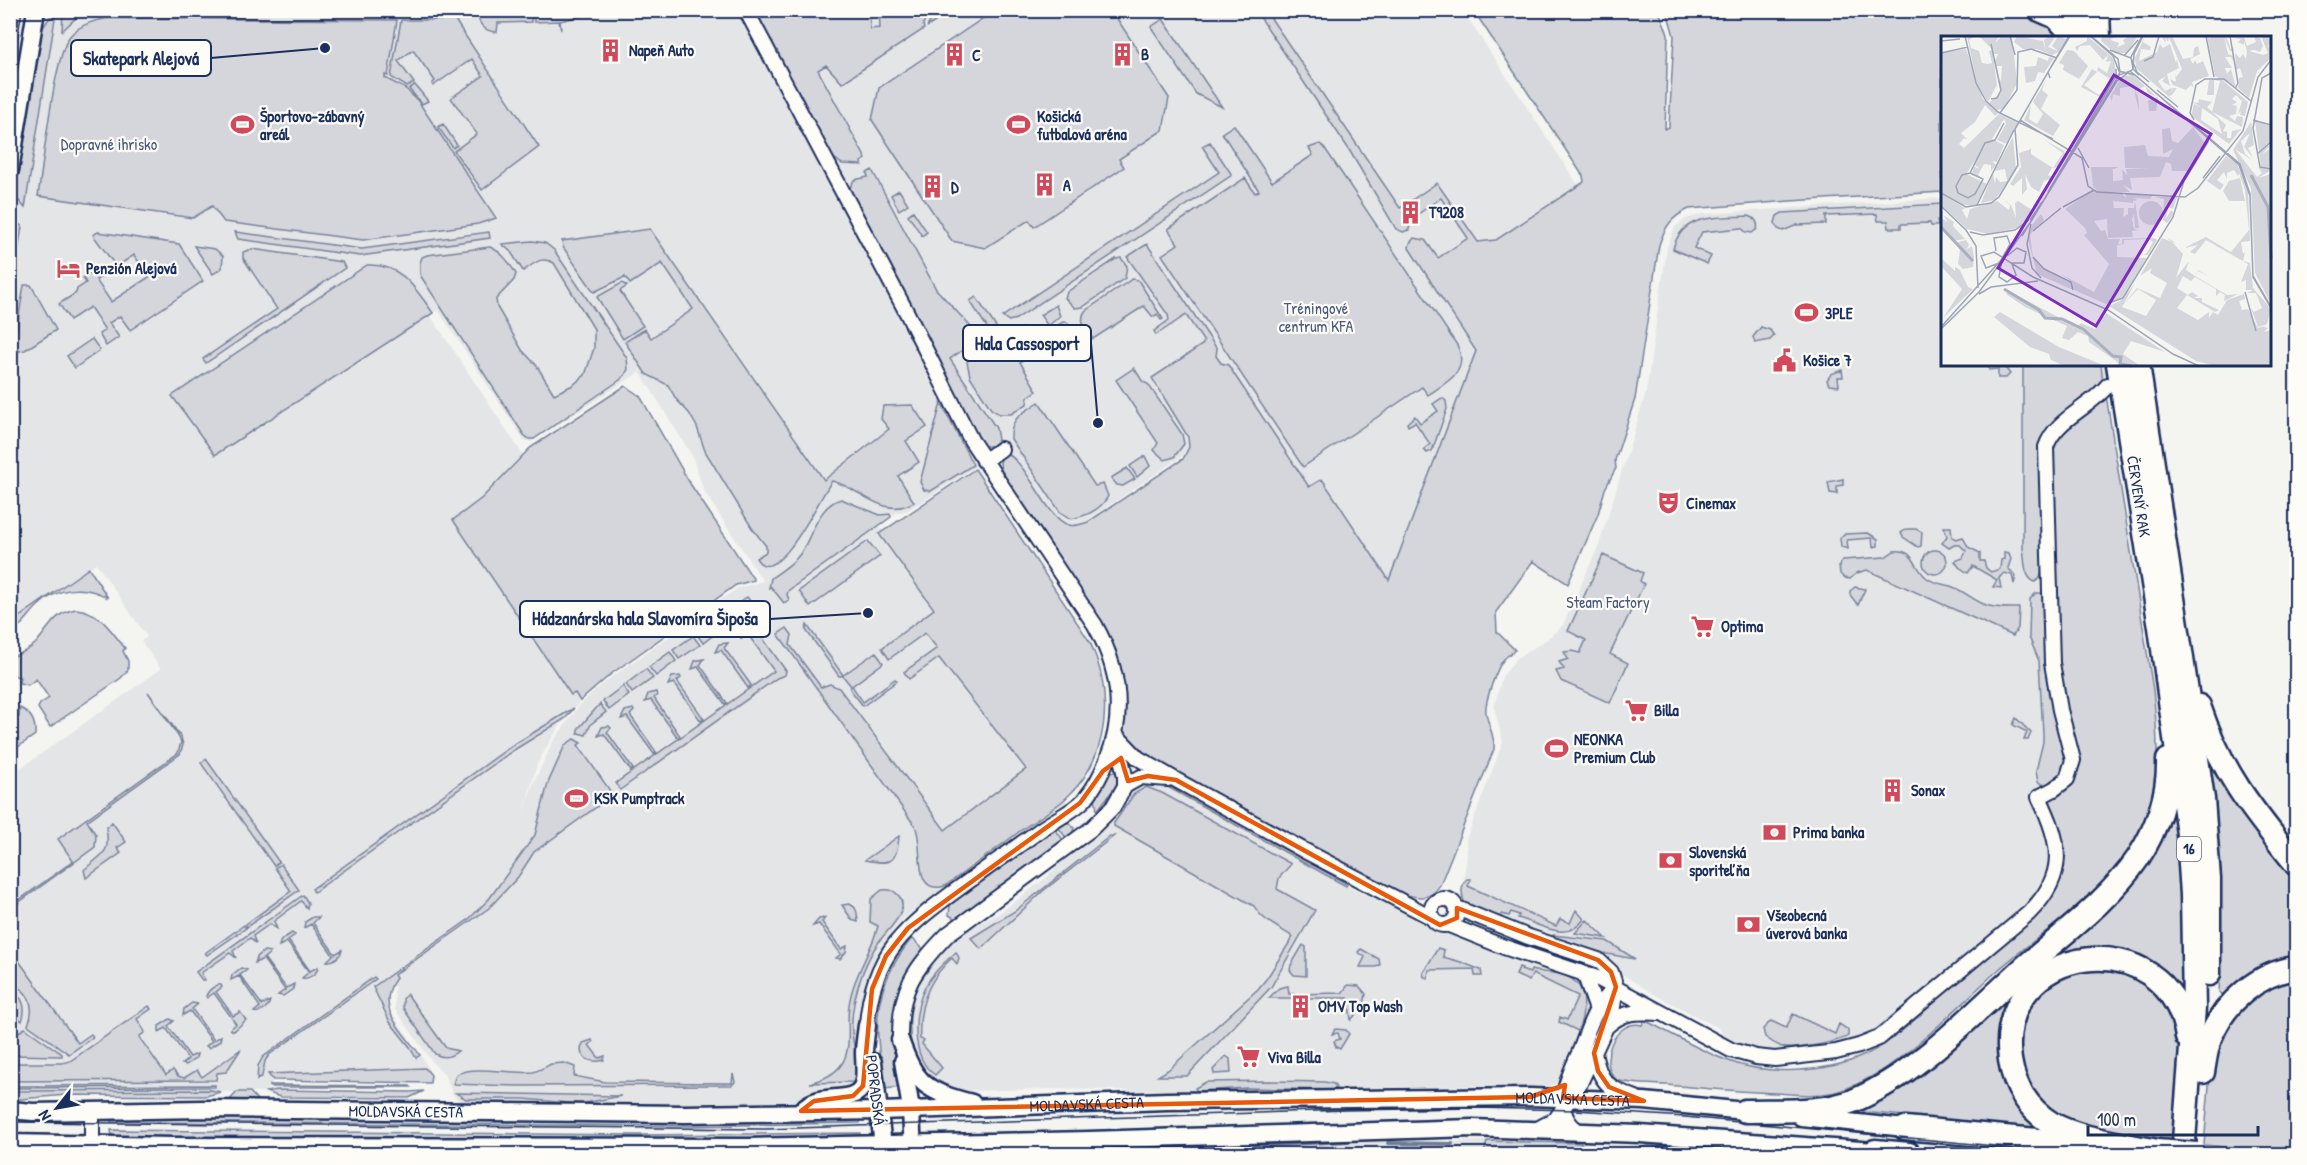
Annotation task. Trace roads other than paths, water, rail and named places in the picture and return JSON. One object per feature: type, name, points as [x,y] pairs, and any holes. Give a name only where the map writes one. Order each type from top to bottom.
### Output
[{"type":"highway","points":[[2040,10],[2056,16],[2074,36]]},
{"type":"highway","points":[[2080,10],[2081,36]]},
{"type":"highway","points":[[2098,10],[2099,36]]},
{"type":"highway","name":"ČERVENÝ RAK","points":[[2139,366],[2169,626]]},
{"type":"highway","name":"ČERVENÝ RAK","points":[[2114,371],[2169,626]]},
{"type":"highway","points":[[2169,626],[2223,765],[2244,797],[2296,864]]},
{"type":"highway","points":[[1745,1111],[1835,1106],[1854,1100],[1892,1081],[1935,1048],[2079,919],[2129,869],[2144,848],[2161,810],[2168,777],[2167,742],[2161,690],[2169,626]]},
{"type":"highway","name":"16","points":[[2157,1151],[2196,1155],[2197,1072],[2192,895],[2169,626]]},
{"type":"highway","points":[[2157,1151],[2066,1130],[2049,1122],[2035,1110],[2017,1086],[2011,1065],[2010,1029],[2018,1006],[2036,983],[2051,971],[2068,963],[2100,958],[2133,965],[2155,979],[2178,1006],[2197,1072]]},
{"type":"highway","points":[[2197,1072],[2213,1032],[2240,996],[2267,976],[2278,971],[2296,968]]},
{"type":"highway","name":"16","points":[[2183,1155],[2197,1072]]},
{"type":"highway","name":"MOLDAVSKÁ CESTA","points":[[1905,1128],[2157,1151]]},
{"type":"highway","name":"MOLDAVSKÁ CESTA","points":[[1875,1151],[1909,1155]]},
{"type":"street","points":[[10,170],[35,18],[46,10]]},
{"type":"street","points":[[746,10],[984,461],[1045,549],[1106,644],[1117,680],[1119,709],[1116,734],[1103,771],[1080,803],[957,890],[908,928],[892,948],[880,969],[870,997],[867,1026]]},
{"type":"street","points":[[1116,734],[1138,758],[1342,871],[1433,918],[1440,925],[1449,925],[1504,947],[1565,966],[1585,976],[1597,978],[1731,1050],[1766,1058],[1836,1052],[1868,1043],[1879,1038],[2020,922],[2047,892],[2056,872],[2058,855],[2051,824],[2039,797],[2067,779],[2073,760],[2060,710],[2052,663],[2046,447],[2058,426],[2095,400],[2114,371]]},
{"type":"street","points":[[984,461],[1001,449]]},
{"type":"street","points":[[1116,734],[1125,786]]},
{"type":"street","points":[[1103,771],[1121,758],[1138,758]]},
{"type":"street","points":[[900,1040],[901,1008],[906,991],[913,976],[948,934],[1091,829],[1113,807],[1125,786],[1141,777],[1176,780]]},
{"type":"street","points":[[1398,899],[1436,903],[1448,900],[1456,908],[1534,939],[1598,960],[1611,972],[1616,987],[1612,1007],[1594,1053],[1552,1122],[1536,1130]]},
{"type":"street","points":[[1433,918],[1431,910],[1436,903]]},
{"type":"street","points":[[1449,925],[1457,916],[1456,908]]},
{"type":"street","points":[[1585,976],[1597,1010]]},
{"type":"street","points":[[1580,1132],[1569,1123],[1566,1081],[1597,1010],[1616,987]]},
{"type":"street","points":[[1605,1029],[1623,1014],[1662,1013]]},
{"type":"street","name":"MOLDAVSKÁ CESTA","points":[[801,1111],[814,1101],[853,1096],[859,1091],[866,1077],[864,1045],[867,1026]]},
{"type":"street","name":"POPRADSKÁ","points":[[867,1026],[880,1111],[883,1150]]},
{"type":"street","name":"MOLDAVSKÁ CESTA","points":[[900,1040],[910,1066],[926,1086],[942,1094],[987,1107]]},
{"type":"street","name":"POPRADSKÁ","points":[[900,1040],[913,1149]]},
{"type":"street","points":[[1594,1053],[1601,1077],[1610,1087],[1644,1101]]},
{"type":"street","points":[[1530,1098],[1566,1081]]},
{"type":"street","name":"MOLDAVSKÁ CESTA","points":[[10,1110],[203,1109],[685,1114],[880,1111],[1167,1101],[1530,1098],[1566,1102],[1644,1101],[1905,1128]]},
{"type":"street","points":[[92,1111],[92,1144]]},
{"type":"street","name":"MOLDAVSKÁ CESTA","points":[[10,1143],[172,1146],[826,1146],[883,1150],[983,1143],[1473,1128],[1640,1134],[1875,1151]]},
{"type":"street","points":[[1640,1134],[1700,1145],[1773,1150],[1796,1155]]},
{"type":"street","points":[[957,1155],[983,1143]]},
{"type":"street","name":"MOLDAVSKÁ CESTA","points":[[826,1146],[849,1155]]},
{"type":"waterway","points":[[1254,1146],[1348,1141]]},
{"type":"waterway","points":[[1388,1143],[1452,1144]]},
{"type":"waterway","points":[[1133,1154],[1210,1152]]},
{"type":"tram line","points":[[10,84],[22,10]]},
{"type":"tram line","points":[[10,1122],[766,1129],[1346,1110],[1476,1108],[1576,1110],[1685,1117],[2082,1154]]},
{"type":"place","name":"Skatepark Alejová","points":[[325,48]]},
{"type":"place","name":"Napeň Auto","points":[[611,50]]},
{"type":"place","name":"B","points":[[1123,54]]},
{"type":"place","name":"C","points":[[954,55]]},
{"type":"place","name":"Športovo-zábavný areál","points":[[242,125]]},
{"type":"place","name":"Košická futbalová aréna","points":[[1019,125]]},
{"type":"place","name":"A","points":[[1045,185]]},
{"type":"place","name":"D","points":[[933,187]]},
{"type":"place","name":"T9208","points":[[1411,212]]},
{"type":"place","name":"Penzión Alejová","points":[[68,268]]},
{"type":"place","name":"3PLE","points":[[1807,313]]},
{"type":"place","name":"Košice 7","points":[[1785,360]]},
{"type":"place","name":"Hala Cassosport","points":[[1098,423]]},
{"type":"place","name":"Cinemax","points":[[1668,503]]},
{"type":"place","name":"Hádzanárska hala Slavomíra Šipoša","points":[[868,613]]},
{"type":"place","name":"Optima","points":[[1703,626]]},
{"type":"place","name":"Billa","points":[[1636,710]]},
{"type":"place","name":"NEONKA Premium Club","points":[[1556,748]]},
{"type":"place","name":"Sonax","points":[[1893,790]]},
{"type":"place","name":"KSK Pumptrack","points":[[576,798]]},
{"type":"place","name":"Prima banka","points":[[1775,832]]},
{"type":"place","name":"Slovenská sporiteľňa","points":[[1671,861]]},
{"type":"place","name":"Všeobecná úverová banka","points":[[1748,924]]},
{"type":"place","name":"OMV Top Wash","points":[[1300,1006]]},
{"type":"place","name":"Viva Billa","points":[[1249,1057]]},
{"type":"park label","name":"Dopravné ihrisko","points":[[109,144]]},
{"type":"park label","name":"Tréningové centrum KFA","points":[[1316,317]]},
{"type":"park label","name":"Steam Factory","points":[[1608,602]]}]
